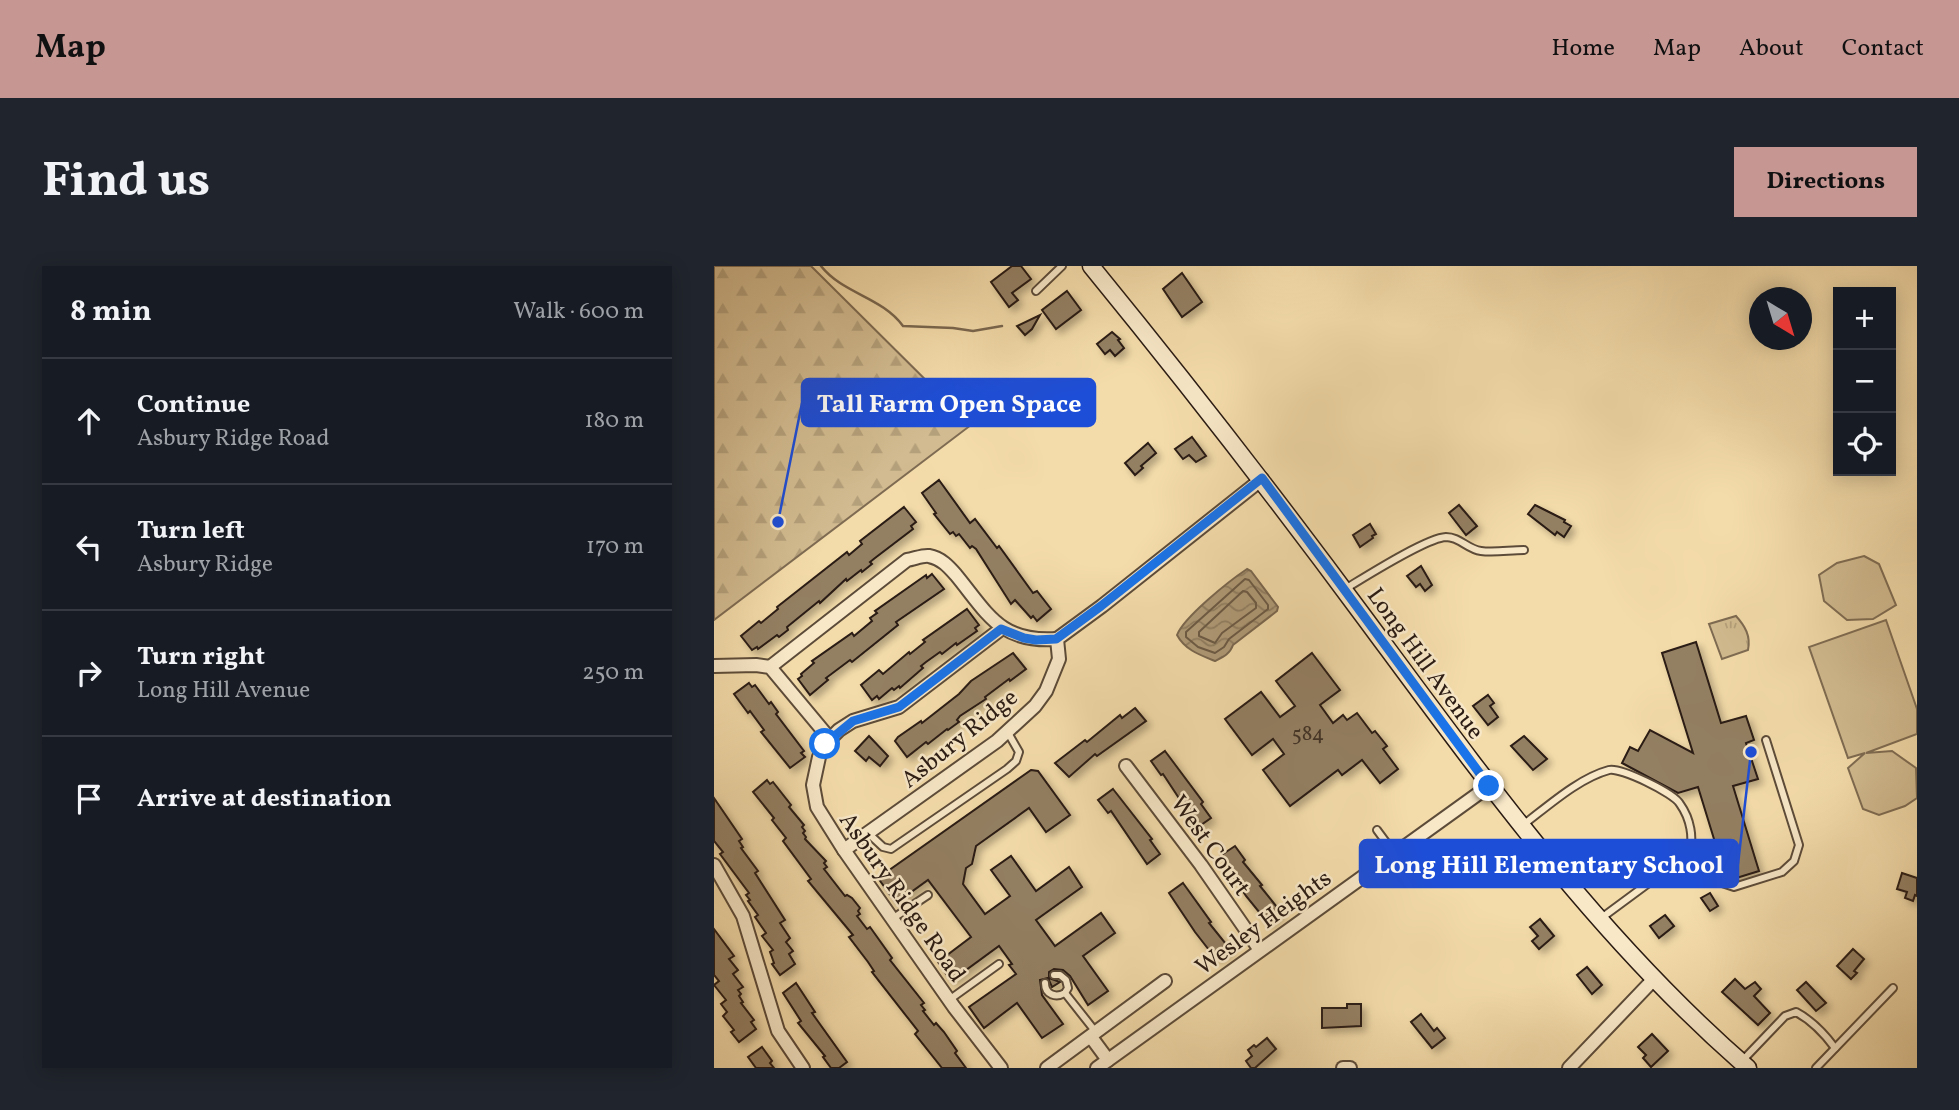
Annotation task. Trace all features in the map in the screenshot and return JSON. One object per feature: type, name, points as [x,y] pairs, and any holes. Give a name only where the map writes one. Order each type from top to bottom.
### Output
[{"type":"street","name":"Long Hill Avenue","points":[[1091,266],[1262,478],[1521,826],[1598,920],[1653,979],[1744,1065]]},
{"type":"street","points":[[770,667],[907,560],[929,556],[947,564],[1001,629],[1024,638],[1056,639],[1262,478]]},
{"type":"street","points":[[714,666],[756,664],[770,667],[830,739],[853,721],[899,707],[1001,629]]},
{"type":"street","name":"Asbury Ridge","points":[[844,850],[957,771],[1035,706],[1046,691],[1059,659],[1056,639]]},
{"type":"street","name":"Asbury Ridge Road","points":[[830,739],[825,744],[816,768],[813,796],[822,816],[949,1000],[1001,1068]]},
{"type":"street","name":"West Court","points":[[1126,766],[1260,950]]},
{"type":"street","name":"Wesley Heights","points":[[1097,1068],[1489,786]]},
{"type":"street","points":[[714,865],[743,916],[778,1031],[803,1068]]},
{"type":"street","points":[[1570,1068],[1653,979]]},
{"type":"street","points":[[1047,1068],[1165,981]]},
{"type":"street","points":[[1093,1035],[1108,1060]]},
{"type":"street","points":[[1343,1068],[1350,1068]]},
{"type":"lane","points":[[1036,291],[1062,266]]},
{"type":"lane","points":[[1343,590],[1392,561],[1444,537],[1456,538],[1468,547],[1481,551],[1524,550]]},
{"type":"lane","points":[[868,833],[883,847],[891,849],[1007,769],[1016,761],[1019,752],[1007,732]]},
{"type":"lane","points":[[1688,854],[1722,883],[1734,887],[1782,872],[1794,861],[1799,845],[1766,740]]},
{"type":"lane","points":[[1521,826],[1576,786],[1611,769],[1626,772],[1680,802],[1692,834],[1692,846],[1688,854],[1598,920]]},
{"type":"lane","points":[[1377,830],[1394,853]]},
{"type":"lane","points":[[892,919],[928,894]]},
{"type":"lane","points":[[949,1000],[999,964]]},
{"type":"lane","points":[[1054,975],[1060,975],[1066,980],[1065,993],[1093,1035]]},
{"type":"lane","points":[[1045,983],[1046,990],[1051,994],[1057,996],[1065,993]]},
{"type":"lane","points":[[1816,1068],[1893,988]]},
{"type":"lane","points":[[1744,1065],[1785,1016],[1796,1012],[1808,1018],[1835,1048]]},
{"type":"green space","points":[[714,266],[811,266],[971,425],[714,620]]},
{"type":"green space","points":[[1864,556],[1879,564],[1896,605],[1873,619],[1847,620],[1824,601],[1819,575],[1837,563]]},
{"type":"green space","points":[[1736,616],[1746,631],[1748,650],[1722,659],[1709,624]]},
{"type":"green space","points":[[1886,620],[1917,709],[1917,734],[1866,753],[1892,751],[1916,768],[1917,798],[1905,806],[1879,815],[1863,809],[1848,768],[1865,753],[1848,758],[1809,647]]},
{"type":"water","points":[[1247,569],[1278,607],[1277,611],[1233,645],[1226,655],[1215,661],[1198,654],[1180,640],[1177,635],[1181,627],[1208,600]]},
{"type":"building","points":[[1012,266],[1021,266],[1031,279],[1012,293],[1018,300],[1009,307],[991,282]]},
{"type":"building","points":[[1182,273],[1202,302],[1182,317],[1163,289]]},
{"type":"building","points":[[1067,291],[1081,310],[1056,329],[1042,310]]},
{"type":"building","points":[[1040,315],[1025,335],[1017,326]]},
{"type":"building","points":[[1112,332],[1120,339],[1118,340],[1124,348],[1115,356],[1110,350],[1105,354],[1097,344]]},
{"type":"building","points":[[1192,437],[1206,456],[1196,462],[1189,455],[1183,459],[1175,449]]},
{"type":"building","points":[[1148,443],[1156,453],[1135,475],[1125,463]]},
{"type":"building","points":[[939,480],[970,523],[975,519],[997,548],[999,546],[1033,593],[1037,591],[1051,609],[1037,621],[1015,600],[1011,604],[976,549],[972,546],[970,548],[959,534],[950,534],[934,514],[936,513],[922,493]]},
{"type":"building","points":[[1459,505],[1477,526],[1466,535],[1449,513]]},
{"type":"building","points":[[1535,505],[1565,520],[1564,522],[1571,526],[1564,537],[1557,532],[1555,535],[1528,514]]},
{"type":"building","points":[[904,507],[916,522],[911,526],[913,529],[870,562],[872,564],[862,572],[861,570],[847,581],[846,579],[820,603],[819,601],[787,627],[788,630],[779,637],[777,635],[758,649],[757,647],[752,650],[741,636],[759,621],[761,623],[778,609],[777,607],[847,552],[849,555],[862,544],[860,541]]},
{"type":"building","points":[[1370,524],[1376,534],[1360,547],[1353,535]]},
{"type":"building","points":[[1421,566],[1432,585],[1425,591],[1420,584],[1416,587],[1407,576]]},
{"type":"building","points":[[932,574],[944,589],[896,622],[898,625],[852,662],[850,660],[826,678],[828,680],[810,695],[798,679],[814,663],[812,661],[852,633],[854,636],[872,621],[870,618],[877,613],[875,611],[926,575],[927,578]]},
{"type":"building","points":[[967,609],[979,625],[975,628],[977,631],[926,662],[921,666],[923,668],[900,688],[892,688],[879,699],[877,696],[872,700],[861,685],[879,670],[883,674],[925,642],[923,640]]},
{"type":"building","points":[[1696,642],[1721,723],[1746,716],[1754,740],[1746,743],[1758,779],[1733,786],[1759,871],[1730,880],[1726,878],[1698,787],[1678,793],[1622,763],[1630,747],[1638,751],[1650,730],[1693,753],[1662,653]]},
{"type":"building","points":[[1013,653],[1026,669],[960,716],[957,720],[959,722],[907,757],[895,741],[898,737],[921,721],[922,723],[971,681]]},
{"type":"building","points":[[1312,653],[1340,690],[1320,705],[1333,723],[1343,715],[1347,720],[1357,713],[1372,733],[1375,731],[1387,746],[1383,749],[1398,769],[1380,783],[1362,760],[1342,775],[1338,770],[1290,806],[1263,770],[1284,754],[1273,739],[1252,755],[1225,719],[1261,692],[1280,717],[1295,706],[1276,681]]},
{"type":"building","points":[[749,683],[752,687],[755,685],[769,704],[771,702],[778,712],[776,714],[804,751],[801,753],[805,757],[790,768],[761,732],[764,730],[750,711],[748,713],[734,694]]},
{"type":"building","points":[[1488,695],[1494,703],[1490,706],[1498,717],[1488,725],[1473,706]]},
{"type":"building","points":[[1135,708],[1146,721],[1097,756],[1095,754],[1069,777],[1055,763],[1085,740],[1087,742],[1120,715],[1122,718]]},
{"type":"building","points":[[869,736],[888,756],[880,766],[869,757],[866,761],[855,751]]},
{"type":"building","points":[[1524,736],[1547,759],[1533,770],[1511,746]]},
{"type":"building","points":[[1165,751],[1203,802],[1201,804],[1211,818],[1198,827],[1163,774],[1161,775],[1151,761]]},
{"type":"building","points":[[1031,770],[1038,771],[1070,815],[1046,832],[1029,808],[976,846],[972,864],[966,868],[963,884],[985,914],[1010,896],[991,870],[1011,856],[1036,891],[1069,867],[1082,887],[1036,920],[1055,946],[1101,913],[1115,933],[1083,956],[1108,991],[1088,1005],[1070,976],[1063,970],[1054,969],[1049,972],[1049,978],[1060,982],[1052,987],[1048,978],[1040,980],[1042,995],[1063,1024],[1042,1038],[1017,1003],[984,1028],[969,1007],[1016,974],[999,946],[951,981],[938,962],[971,937],[928,880],[896,903],[878,878]]},
{"type":"building","points":[[767,780],[770,784],[773,782],[791,805],[789,807],[804,825],[802,827],[805,839],[826,861],[824,863],[827,867],[824,869],[845,896],[852,898],[860,908],[860,914],[857,916],[867,929],[870,927],[892,958],[890,960],[924,1003],[921,1005],[925,1010],[923,1011],[934,1025],[936,1023],[944,1032],[966,1068],[942,1068],[915,1034],[918,1031],[872,972],[874,971],[849,937],[853,935],[808,881],[811,879],[783,841],[786,838],[772,820],[774,818],[753,792]]},
{"type":"building","points":[[1113,789],[1152,839],[1150,840],[1160,854],[1147,864],[1111,811],[1108,813],[1098,800]]},
{"type":"building","points":[[714,798],[742,839],[739,841],[743,847],[741,848],[758,871],[755,873],[785,920],[780,923],[790,938],[786,942],[793,951],[789,954],[795,964],[780,975],[772,964],[774,963],[770,952],[773,950],[762,936],[766,933],[748,901],[750,900],[746,895],[749,893],[720,854],[723,852],[714,841]]},
{"type":"building","points":[[1235,846],[1245,860],[1243,862],[1281,912],[1268,923],[1246,896],[1220,856]]},
{"type":"building","points":[[1902,873],[1917,878],[1917,896],[1915,895],[1913,901],[1905,898],[1907,892],[1897,889]]},
{"type":"building","points":[[1183,883],[1230,949],[1216,959],[1169,893]]},
{"type":"building","points":[[1710,893],[1718,906],[1710,911],[1701,898]]},
{"type":"building","points":[[1665,915],[1674,926],[1659,938],[1650,926]]},
{"type":"building","points":[[1540,919],[1554,936],[1539,949],[1532,941],[1538,936],[1530,927]]},
{"type":"building","points":[[714,929],[734,956],[729,959],[738,970],[733,974],[743,987],[738,990],[743,1002],[741,1003],[754,1020],[751,1022],[756,1029],[739,1042],[723,1016],[727,1012],[721,1004],[726,1000],[714,985],[719,981],[714,975]]},
{"type":"building","points":[[1853,949],[1864,959],[1851,979],[1837,966]]},
{"type":"building","points":[[1587,967],[1602,985],[1592,994],[1577,975]]},
{"type":"building","points":[[1735,979],[1745,989],[1755,982],[1761,989],[1754,996],[1770,1013],[1758,1025],[1722,992]]},
{"type":"building","points":[[1806,982],[1826,1003],[1816,1011],[1797,990]]},
{"type":"building","points":[[796,983],[815,1012],[812,1013],[847,1062],[839,1068],[831,1068],[823,1057],[825,1056],[798,1023],[801,1021],[783,993]]},
{"type":"building","points":[[1347,1004],[1361,1004],[1361,1026],[1322,1028],[1322,1008],[1347,1008]]},
{"type":"building","points":[[1421,1014],[1434,1031],[1437,1028],[1445,1038],[1432,1048],[1411,1022]]},
{"type":"building","points":[[1652,1034],[1668,1051],[1651,1067],[1643,1058],[1646,1055],[1638,1047]]},
{"type":"building","points":[[1267,1038],[1276,1049],[1255,1068],[1251,1068],[1246,1061],[1252,1056],[1248,1050]]},
{"type":"building","points":[[762,1047],[774,1068],[756,1068],[748,1057]]},
{"type":"waterway","points":[[821,266],[840,283],[884,308],[903,326],[973,331],[1002,326]]},
{"type":"place","name":"Tall Farm Open Space","points":[[778,522]]},
{"type":"place","name":"Long Hill Elementary School","points":[[1751,752]]},
{"type":"route","points":[[825,744],[853,721],[899,707],[1001,629],[1024,638],[1056,639],[1262,478],[1489,786]]}]
